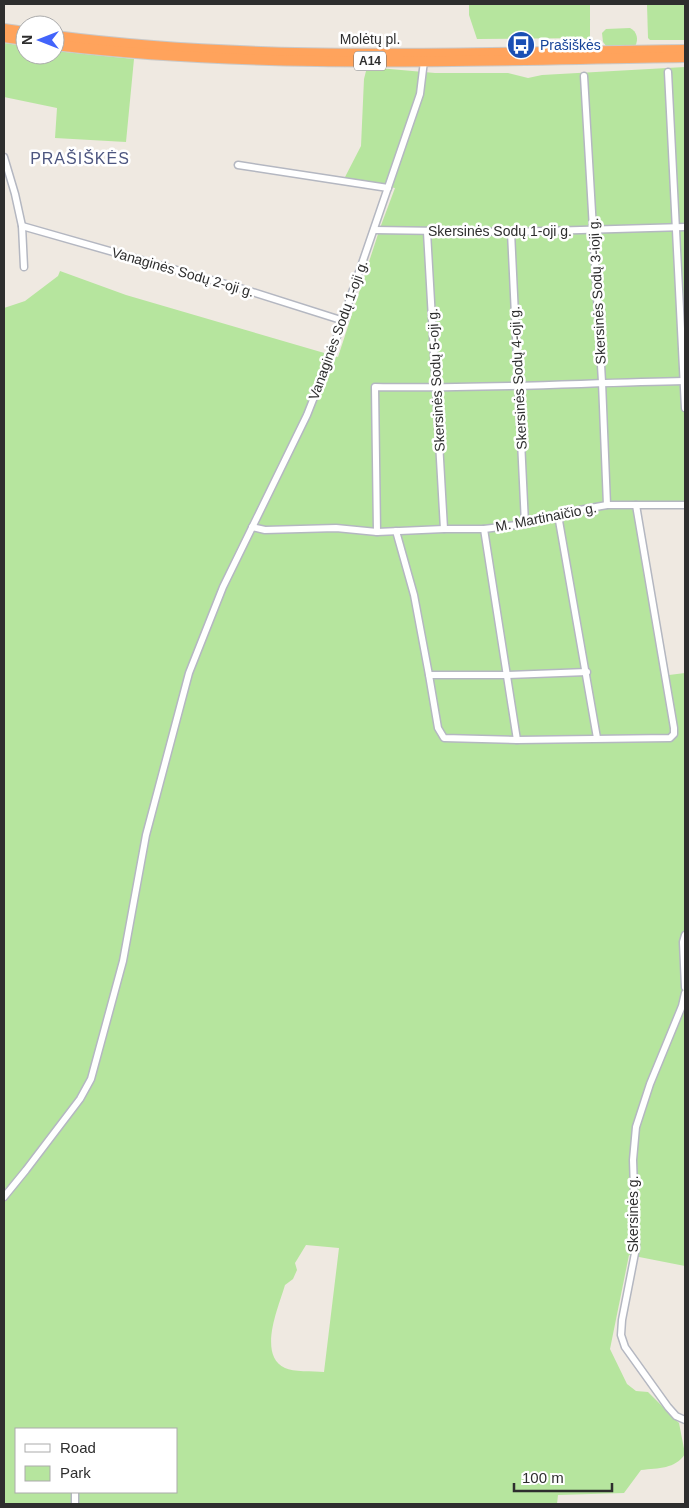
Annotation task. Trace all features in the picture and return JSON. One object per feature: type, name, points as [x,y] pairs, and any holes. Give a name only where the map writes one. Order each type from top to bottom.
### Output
[{"type":"highway","name":"Molėtų pl.","points":[[65,37],[162,48],[292,54],[685,50]]},
{"type":"highway","name":"Molėtų pl.","points":[[65,46],[129,53],[221,59],[321,62],[685,58]]},
{"type":"street","name":"Vanaginės Sodų 1-oji g.","points":[[4,1197],[80,1099],[91,1079],[123,962],[146,835],[189,672],[223,587],[307,415],[344,322],[420,94],[424,61]]},
{"type":"street","points":[[668,72],[685,408]]},
{"type":"street","name":"Skersinės Sodų 3-ioji g.","points":[[584,76],[602,382],[607,505]]},
{"type":"street","points":[[4,158],[22,226],[24,267]]},
{"type":"street","points":[[238,165],[388,188]]},
{"type":"street","name":"Vanaginės Sodų 2-oji g.","points":[[22,226],[244,290],[344,322]]},
{"type":"street","name":"Skersinės Sodų 1-oji g.","points":[[374,230],[511,232],[685,227]]},
{"type":"street","name":"Skersinės Sodų 5-oji g.","points":[[427,232],[444,529]]},
{"type":"street","name":"Skersinės Sodų 4-oji g.","points":[[511,232],[525,524]]},
{"type":"street","points":[[377,532],[375,387],[437,388],[519,384],[684,381]]},
{"type":"street","name":"M. Martinaičio g.","points":[[252,527],[265,530],[336,528],[377,532],[484,529],[525,524],[607,505],[685,505]]},
{"type":"street","points":[[396,531],[414,595],[438,728],[444,738],[518,740],[670,738],[674,734],[668,690],[636,505]]},
{"type":"street","points":[[558,515],[597,738]]},
{"type":"street","points":[[484,529],[518,740]]},
{"type":"street","points":[[429,675],[586,672]]},
{"type":"street","points":[[685,935],[683,942],[685,987]]},
{"type":"street","name":"Skersinės g.","points":[[685,993],[682,1006],[650,1084],[636,1127],[633,1160],[636,1248],[621,1334],[625,1347],[668,1407],[676,1416],[685,1420]]},
{"type":"green space","points":[[469,4],[592,4],[590,5],[590,38],[588,40],[584,38],[477,39],[469,15]]},
{"type":"green space","points":[[647,4],[685,4],[685,40],[650,40],[648,38]]},
{"type":"green space","points":[[630,28],[637,36],[635,46],[607,47],[603,42],[602,33],[606,29]]},
{"type":"green space","points":[[4,43],[15,45],[15,65],[65,65],[65,52],[134,59],[126,142],[55,138],[57,108],[4,97]]},
{"type":"green space","points":[[367,67],[435,73],[508,73],[528,78],[542,75],[685,67],[685,503],[639,503],[669,675],[685,673],[685,1266],[629,1255],[610,1349],[627,1384],[636,1391],[648,1392],[679,1423],[685,1454],[676,1463],[671,1465],[641,1470],[624,1493],[558,1495],[557,1504],[4,1504],[4,308],[25,301],[58,276],[60,271],[126,295],[338,357],[395,188],[344,179],[361,146],[364,79]],"holes":[[[306,1245],[339,1248],[324,1372],[298,1371],[285,1368],[277,1362],[272,1352],[271,1342],[275,1317],[285,1285],[293,1279],[297,1270],[295,1263]]]},
{"type":"place","name":"Prašiškės","points":[[521,45]]},
{"type":"district","name":"PRAŠIŠKĖS","points":[[80,158]]}]
